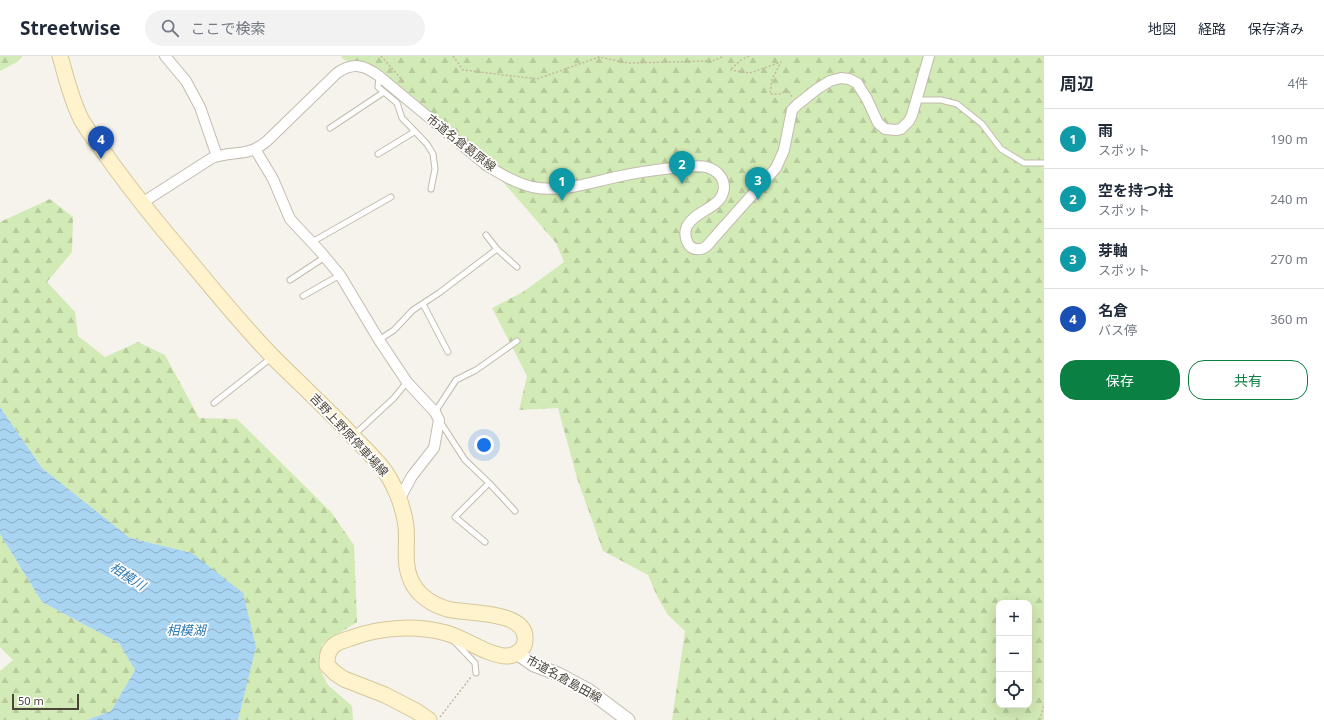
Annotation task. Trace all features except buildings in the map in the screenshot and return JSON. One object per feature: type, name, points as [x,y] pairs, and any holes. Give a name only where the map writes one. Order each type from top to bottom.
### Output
[{"type":"main road","name":"吉野上野原停車場線","points":[[60,56],[71,96],[81,118],[142,205],[215,291],[273,356],[381,466],[389,478],[399,500],[406,525],[406,562],[408,572],[418,591],[426,598],[446,609],[498,616],[511,620],[520,626],[525,634],[523,648],[518,653]]},
{"type":"main road","points":[[429,720],[385,694],[344,680],[327,665],[327,656],[333,646],[343,640],[358,635],[377,631],[413,628],[447,634],[500,655],[510,656],[518,653]]},
{"type":"street","points":[[165,56],[186,81],[200,107],[217,156]]},
{"type":"street","name":"市道名倉葛原線","points":[[142,205],[207,161],[217,156],[241,153],[256,149],[267,141],[342,69],[362,66],[370,69],[379,76],[486,165],[513,180],[533,187],[554,188],[575,186],[616,177],[665,169],[694,166],[706,166],[712,168],[721,177],[724,183],[723,195],[716,204],[694,217],[686,228],[686,239],[689,244],[696,249],[706,247],[776,168],[784,150],[792,110],[797,104],[816,89],[830,81],[841,78],[849,79],[857,83],[881,127],[896,130],[905,126],[909,121],[917,100],[929,56]]},
{"type":"street","points":[[256,149],[273,179],[290,219],[340,275],[379,340],[407,382],[437,416],[434,448],[412,476],[399,500]]},
{"type":"street","name":"市道名倉島田線","points":[[518,653],[534,665],[558,674],[588,690],[628,720]]},
{"type":"lane","points":[[379,76],[378,87],[397,103],[402,118],[426,144],[433,154],[435,170],[431,189]]},
{"type":"lane","points":[[330,128],[384,92]]},
{"type":"lane","points":[[917,100],[941,100],[957,104],[982,124],[1001,149],[1024,163],[1044,163]]},
{"type":"lane","points":[[378,154],[414,132]]},
{"type":"lane","points":[[312,242],[391,197]]},
{"type":"lane","points":[[486,235],[497,249],[517,267]]},
{"type":"lane","points":[[379,340],[394,330],[413,310],[468,272],[497,249]]},
{"type":"lane","points":[[290,280],[325,257]]},
{"type":"lane","points":[[303,296],[340,275]]},
{"type":"lane","points":[[423,304],[448,352]]},
{"type":"lane","points":[[515,511],[465,460],[437,416],[456,380],[476,370],[517,341]]},
{"type":"lane","points":[[214,402],[273,356]]},
{"type":"lane","points":[[353,436],[394,398],[407,382]]},
{"type":"lane","points":[[485,542],[455,517],[489,483]]},
{"type":"lane","points":[[447,634],[475,663],[476,673]]},
{"type":"path","points":[[381,56],[403,81],[406,99]]},
{"type":"path","points":[[453,56],[463,70],[537,79],[599,57],[629,64],[712,61],[724,56]]},
{"type":"path","points":[[749,56],[741,60],[730,70],[750,72],[781,62],[772,79],[770,94],[780,94],[788,90],[797,104]]},
{"type":"path","points":[[438,720],[476,673]]},
{"type":"path","points":[[1040,720],[1044,704]]},
{"type":"green space","points":[[0,56],[23,56],[17,62],[0,71]]},
{"type":"green space","points":[[341,56],[1044,56],[1044,720],[672,720],[685,631],[668,615],[657,596],[648,575],[603,551],[577,478],[558,408],[519,410],[527,376],[492,308],[523,292],[564,262],[556,243],[491,168],[414,97],[343,59]]},
{"type":"green space","points":[[50,199],[73,217],[72,252],[47,282],[75,312],[78,336],[105,357],[138,342],[165,355],[199,418],[237,419],[331,512],[354,545],[357,622],[322,644],[320,670],[328,685],[352,706],[353,720],[238,720],[240,712],[192,553],[130,538],[42,468],[0,407],[0,222]]},
{"type":"green space","points":[[0,534],[42,602],[119,643],[135,670],[111,711],[87,720],[0,720],[0,671],[13,660],[0,647]]},
{"type":"water","name":"相模湖","points":[[0,407],[42,468],[130,538],[192,553],[243,593],[256,647],[238,720],[87,720],[111,711],[135,670],[119,643],[42,602],[0,534]]},
{"type":"place","name":"名倉","points":[[101,159]]},
{"type":"place","name":"空を持つ柱","points":[[682,184]]},
{"type":"place","name":"芽軸","points":[[758,200]]},
{"type":"place","name":"雨","points":[[562,201]]},
{"type":"water label","name":"相模川","points":[[128,576]]}]
